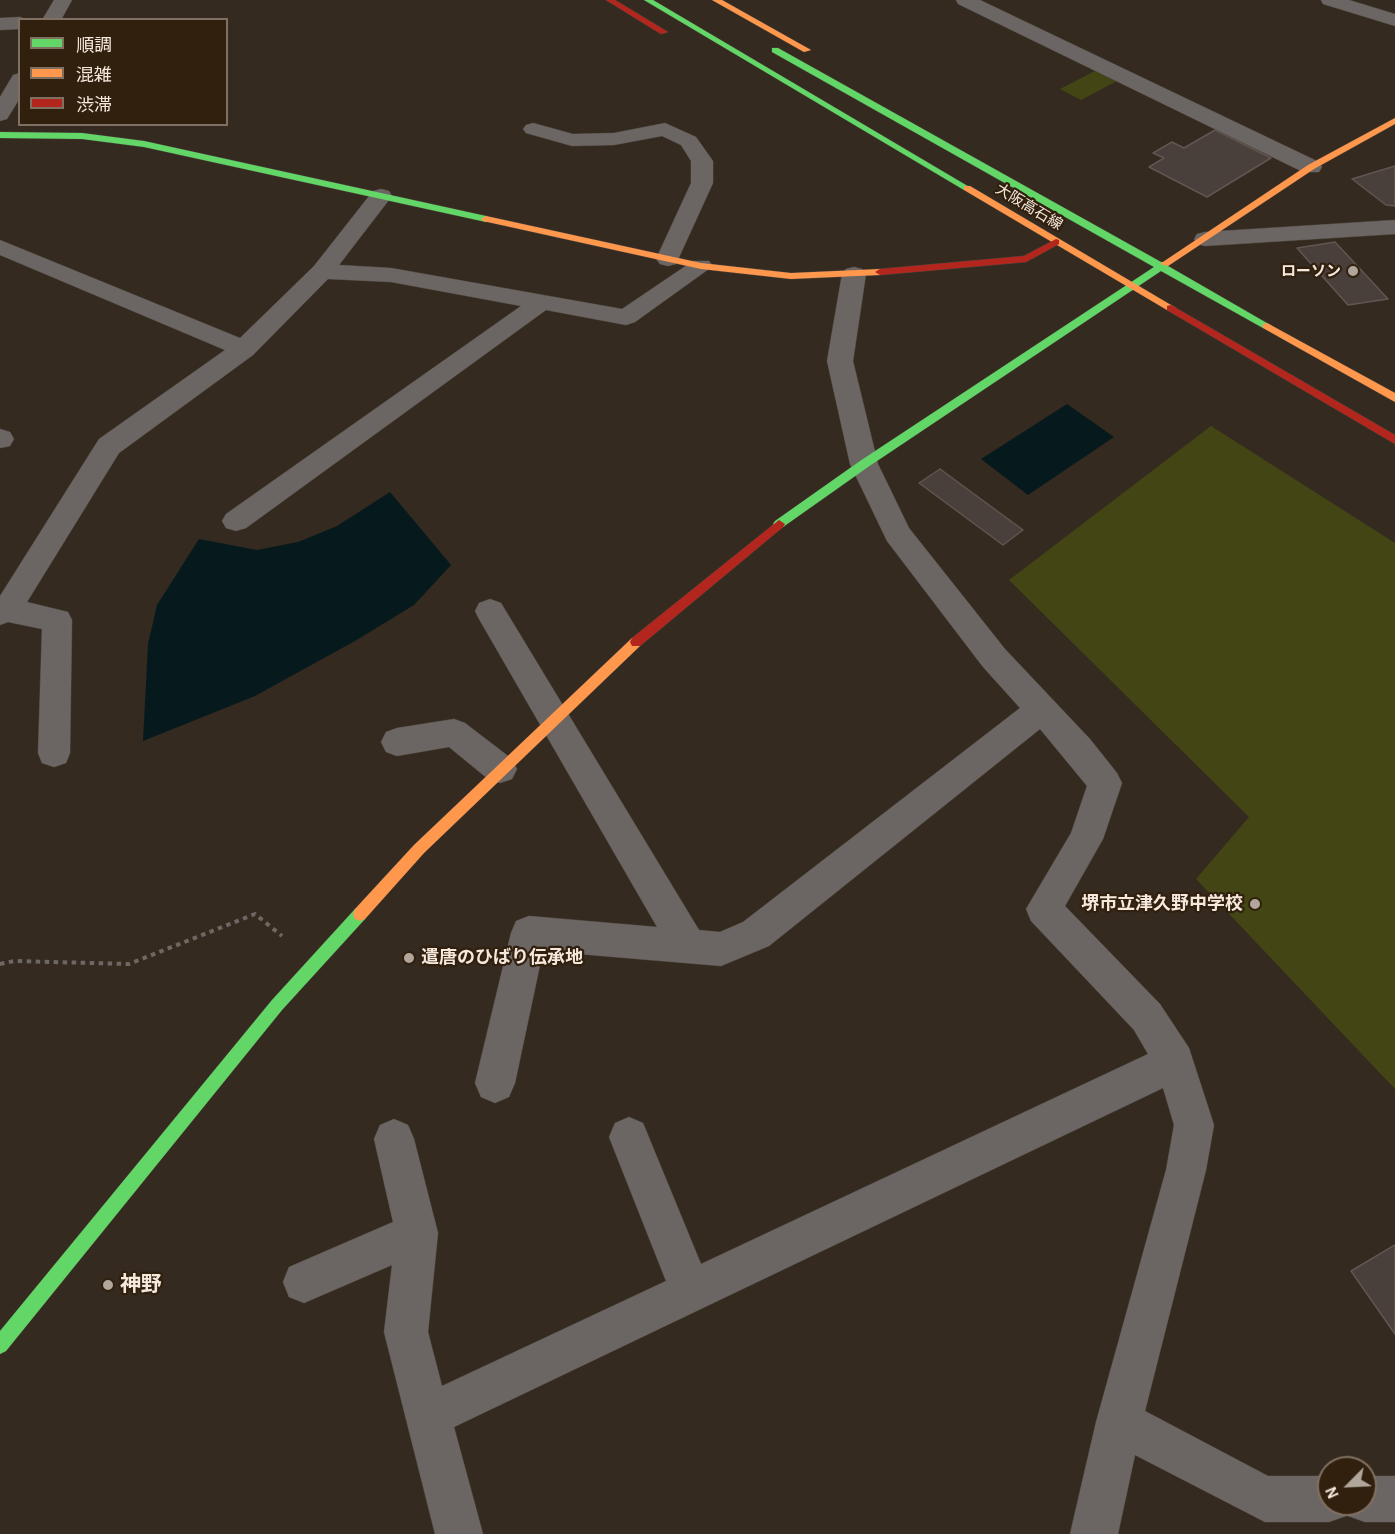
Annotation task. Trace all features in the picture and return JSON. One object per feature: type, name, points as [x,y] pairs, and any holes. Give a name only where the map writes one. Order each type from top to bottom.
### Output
[{"type":"street","points":[[52,18],[63,0]]},
{"type":"street","points":[[610,0],[680,41]]},
{"type":"street","name":"大阪高石線","points":[[648,0],[1131,287],[1395,440]]},
{"type":"street","points":[[716,0],[818,56]]},
{"type":"street","points":[[965,0],[1311,167]]},
{"type":"street","points":[[1330,0],[1395,20]]},
{"type":"street","points":[[0,24],[18,23]]},
{"type":"street","name":"大阪高石線","points":[[757,40],[1395,398]]},
{"type":"street","points":[[855,79],[864,85],[882,109]]},
{"type":"street","points":[[0,115],[18,83]]},
{"type":"street","points":[[780,94],[852,121]]},
{"type":"street","points":[[0,1345],[129,1184],[315,963],[419,849],[500,769],[650,629],[768,531],[864,464],[1311,167],[1395,121]]},
{"type":"street","points":[[533,129],[572,140],[614,139],[665,129],[689,141],[702,161],[702,183],[668,259]]},
{"type":"street","points":[[0,135],[82,136],[144,144],[701,267],[791,276],[854,274],[1026,259],[1056,242]]},
{"type":"street","points":[[54,753],[57,620],[4,611],[109,446],[244,349],[322,271],[381,196]]},
{"type":"street","points":[[1205,239],[1395,226]]},
{"type":"street","points":[[4,252],[244,349]]},
{"type":"street","points":[[322,271],[391,275],[626,317],[701,267]]},
{"type":"street","points":[[854,274],[840,361],[864,464],[897,534],[993,658],[1078,749],[1105,783],[1086,839],[1044,909],[1147,1017],[1175,1062],[1194,1125],[1186,1170],[1119,1422],[1094,1534]]},
{"type":"street","points":[[236,521],[542,302]]},
{"type":"street","points":[[490,611],[689,947]]},
{"type":"street","points":[[495,1083],[529,933],[721,949],[756,934],[1042,709]]},
{"type":"street","points":[[397,742],[454,733],[500,769]]},
{"type":"street","points":[[428,1416],[1175,1062]]},
{"type":"street","points":[[629,1137],[691,1291]]},
{"type":"street","points":[[394,1139],[417,1233],[405,1332],[459,1534]]},
{"type":"street","points":[[304,1282],[417,1233]]},
{"type":"street","points":[[1119,1422],[1264,1499],[1317,1499]]},
{"type":"street","points":[[1377,1499],[1395,1500]]},
{"type":"path","points":[[0,964],[14,961],[129,964],[255,914],[315,963]]},
{"type":"green space","points":[[1095,71],[1117,81],[1081,100],[1060,89]]},
{"type":"green space","points":[[1211,426],[1395,543],[1395,1089],[1196,879],[1249,817],[1009,580]]},
{"type":"shaded area","points":[[1067,404],[1114,437],[1028,495],[981,459]]},
{"type":"shaded area","points":[[390,492],[451,565],[414,605],[355,641],[255,696],[143,741],[148,644],[157,605],[199,539],[257,550],[298,542],[337,526]]},
{"type":"building","points":[[1215,130],[1271,158],[1207,197],[1149,167],[1164,158],[1153,153],[1172,142],[1184,148]]},
{"type":"building","points":[[1395,166],[1395,206],[1386,205],[1352,179]]},
{"type":"building","points":[[1335,242],[1388,299],[1348,305],[1297,248]]},
{"type":"building","points":[[940,469],[1023,530],[1003,545],[919,483]]},
{"type":"building","points":[[1395,1245],[1395,1334],[1351,1271]]},
{"type":"traffic: fast","points":[[648,0],[967,188]]},
{"type":"traffic: fast","points":[[775,50],[1267,326]]},
{"type":"traffic: fast","points":[[0,135],[82,136],[144,144],[486,219]]},
{"type":"traffic: fast","points":[[779,524],[864,464],[1165,264]]},
{"type":"traffic: fast","points":[[0,1345],[277,1005],[360,914]]},
{"type":"traffic: slow","points":[[716,0],[807,50]]},
{"type":"traffic: slow","points":[[1165,264],[1311,167],[1395,121]]},
{"type":"traffic: slow","points":[[967,188],[1171,308]]},
{"type":"traffic: slow","points":[[486,219],[701,266],[791,276],[880,272]]},
{"type":"traffic: slow","points":[[1267,326],[1395,398]]},
{"type":"traffic: slow","points":[[360,914],[419,849],[636,642]]},
{"type":"traffic: jam","points":[[610,0],[664,32]]},
{"type":"traffic: jam","points":[[880,272],[1026,259],[1056,242]]},
{"type":"traffic: jam","points":[[1171,308],[1395,440]]},
{"type":"traffic: jam","points":[[636,642],[779,524]]},
{"type":"place","name":"ローソン","points":[[1353,271]]},
{"type":"place","name":"堺市立津久野中学校","points":[[1255,904]]},
{"type":"place","name":"遣唐のひばり伝承地","points":[[409,958]]},
{"type":"place","name":"神野","points":[[108,1285]]}]
